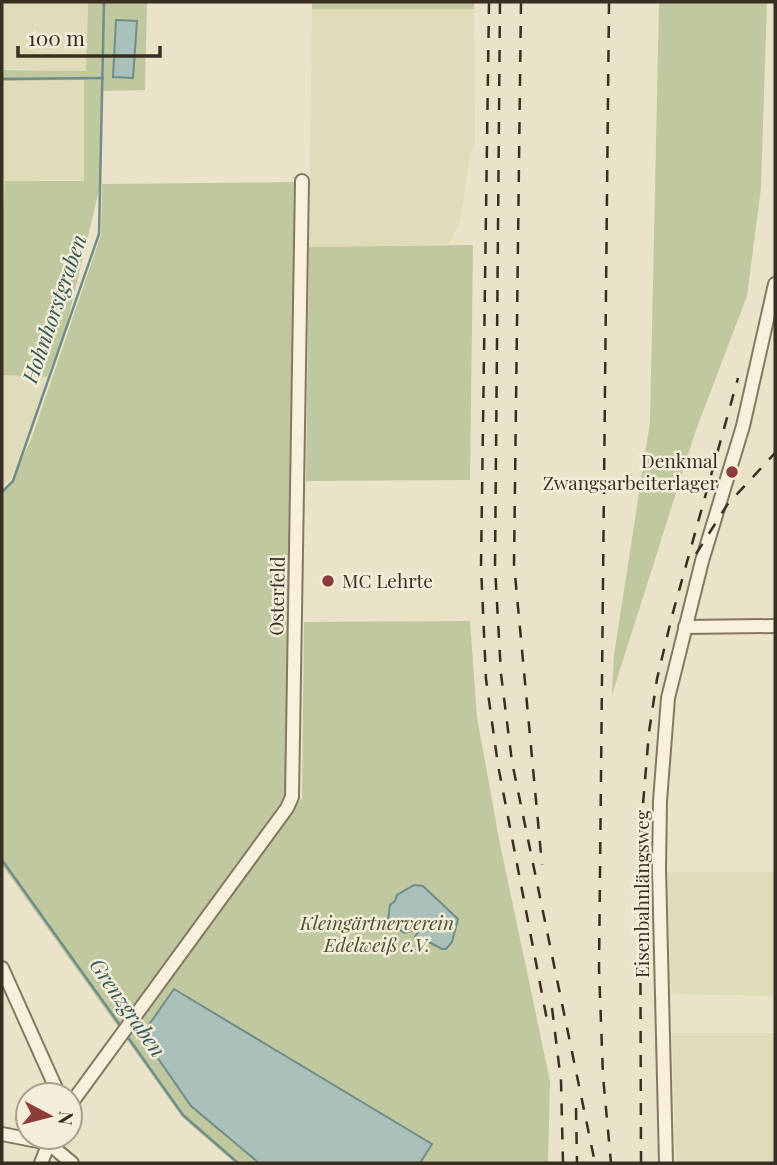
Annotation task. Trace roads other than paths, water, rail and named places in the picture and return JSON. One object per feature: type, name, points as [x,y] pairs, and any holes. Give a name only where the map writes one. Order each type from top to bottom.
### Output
[{"type":"street","name":"Osterfeld","points":[[84,1086],[287,808],[292,797],[302,181]]},
{"type":"street","name":"Eisenbahnlängsweg","points":[[666,1163],[660,801],[668,698],[702,561],[743,426],[775,284]]},
{"type":"street","points":[[685,627],[775,626]]},
{"type":"street","points":[[2,968],[53,1081]]},
{"type":"water","points":[[116,20],[137,21],[133,78],[113,77]]},
{"type":"water","points":[[414,885],[423,886],[458,919],[452,942],[446,949],[415,937],[418,932],[415,930],[405,933],[397,929],[388,919],[390,905],[397,895]]},
{"type":"water","points":[[174,989],[432,1144],[420,1163],[259,1163],[191,1106],[146,1041],[149,1035],[146,1029]]},
{"type":"waterway","name":"Hohnhorstgraben","points":[[2,492],[13,481],[99,234],[104,2]]},
{"type":"waterway","points":[[2,79],[103,78]]},
{"type":"waterway","name":"Grenzgraben","points":[[2,860],[122,1028]]},
{"type":"waterway","name":"Grenzgraben","points":[[127,1036],[183,1115],[238,1163]]},
{"type":"railway","points":[[489,2],[481,566],[486,679],[498,765],[547,1020]]},
{"type":"railway","points":[[500,2],[495,567],[501,674],[512,762],[595,1163]]},
{"type":"railway","points":[[521,2],[514,564],[542,865]]},
{"type":"railway","points":[[609,2],[599,969],[603,1076],[611,1163]]},
{"type":"railway","points":[[641,1163],[640,840],[649,732],[657,679],[672,616],[738,378]]},
{"type":"railway","points":[[696,554],[727,505],[775,453]]},
{"type":"railway","points":[[552,1008],[561,1081],[563,1163]]},
{"type":"railway","points":[[576,1108],[577,1163]]},
{"type":"place","name":"Denkmal Zwangsarbeiterlager","points":[[732,472]]},
{"type":"place","name":"MC Lehrte","points":[[328,581]]},
{"type":"park label","name":"Kleingärtnerverein Edelweiß e.V.","points":[[377,934]]}]
